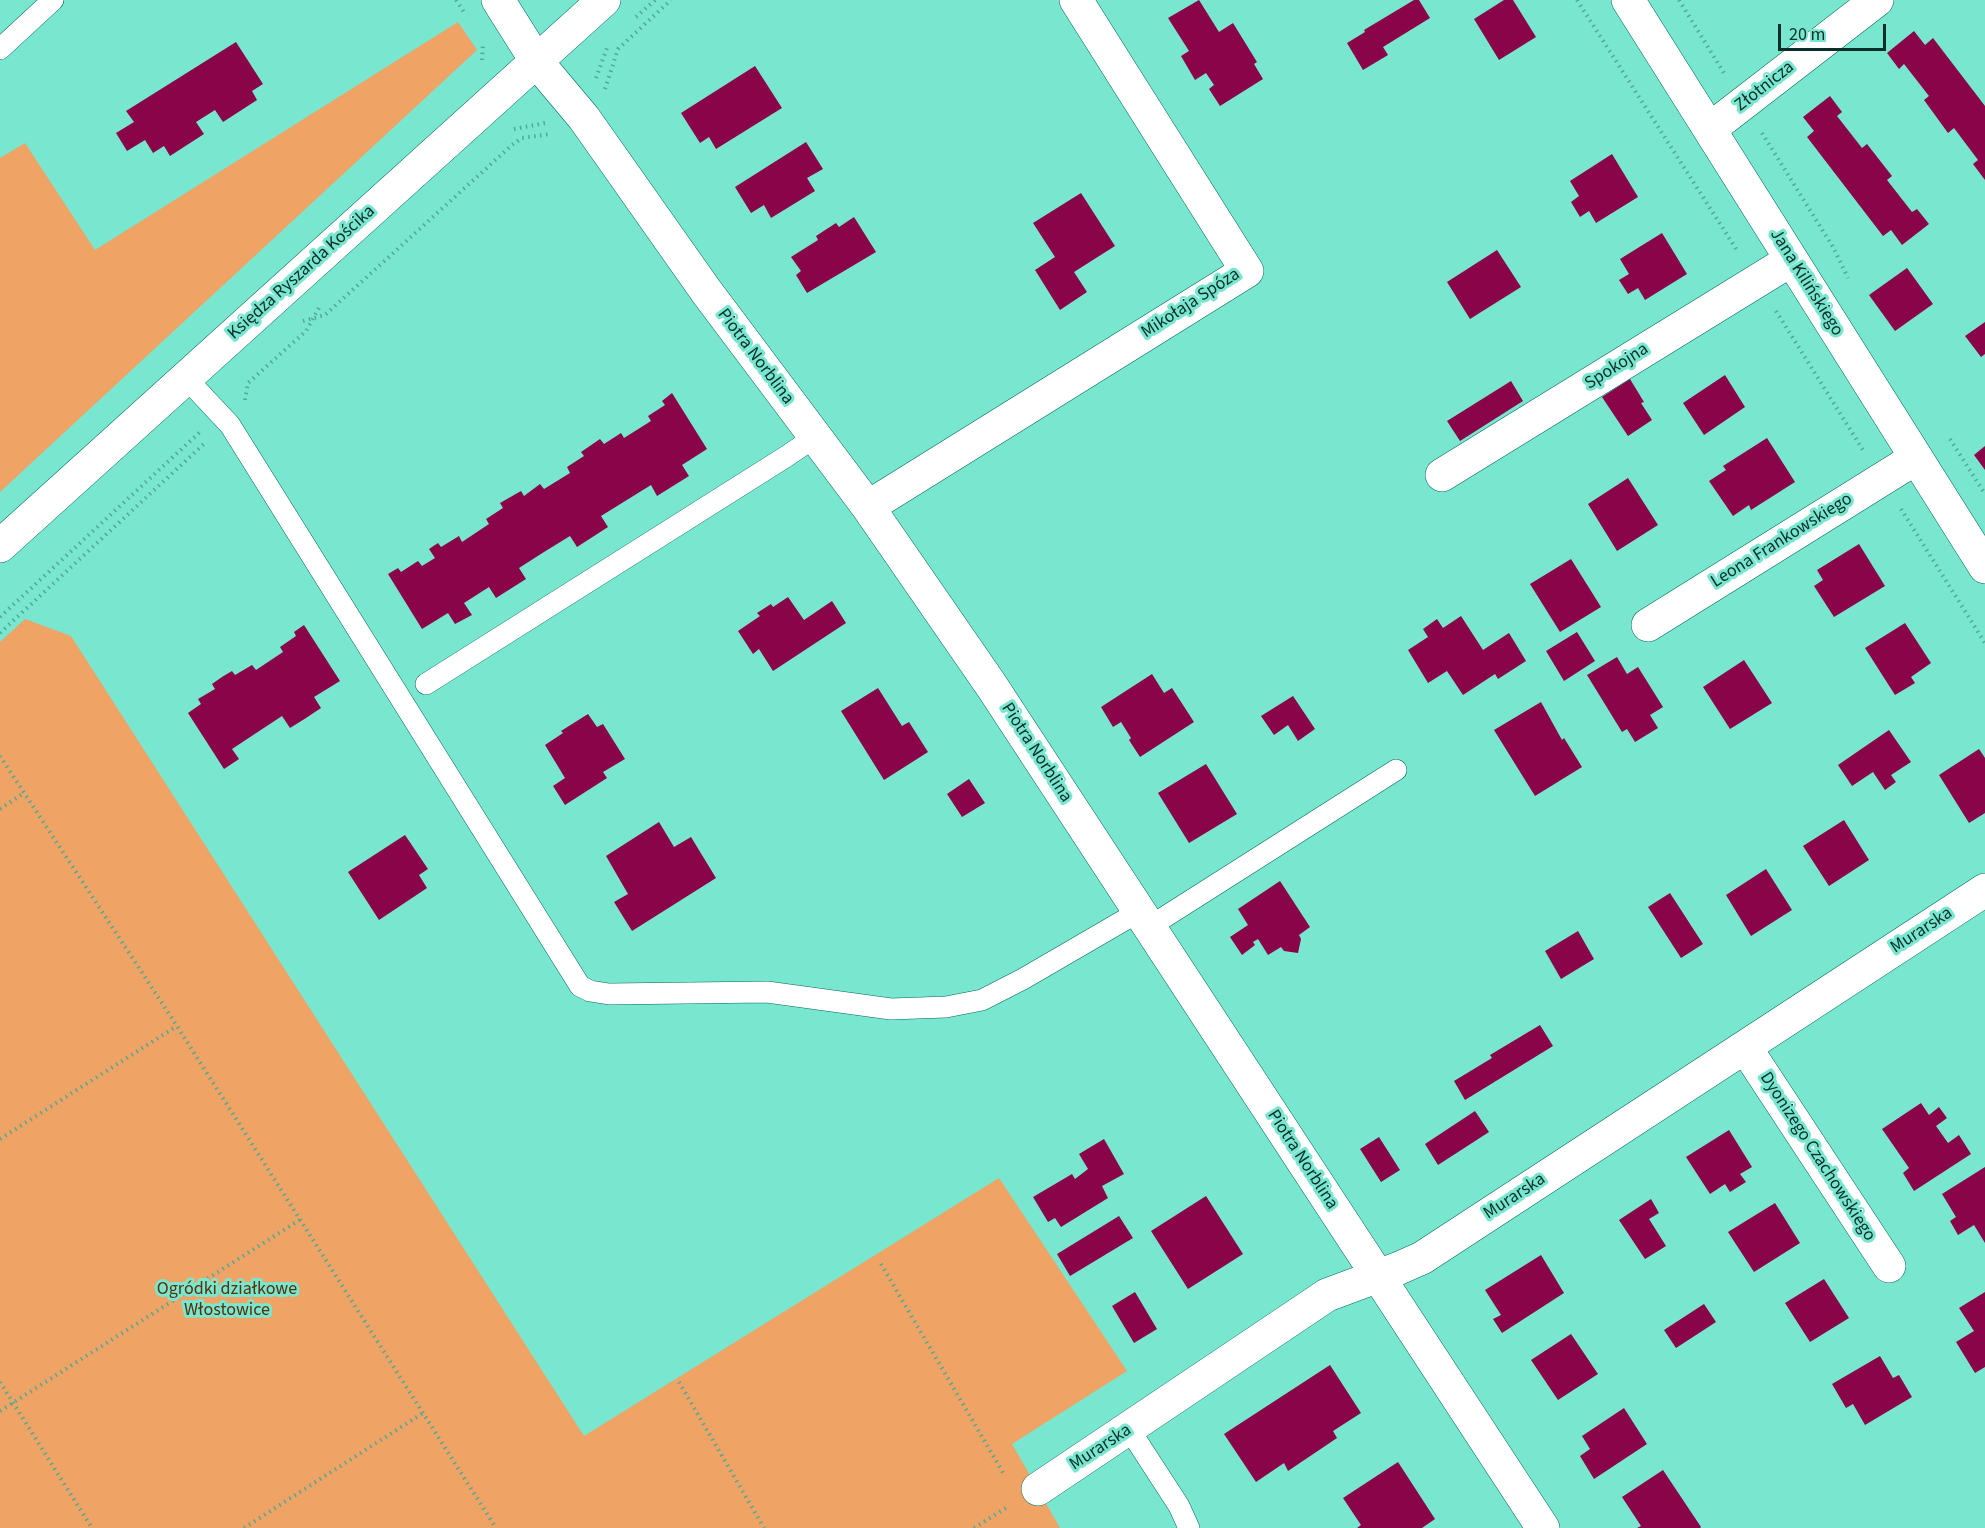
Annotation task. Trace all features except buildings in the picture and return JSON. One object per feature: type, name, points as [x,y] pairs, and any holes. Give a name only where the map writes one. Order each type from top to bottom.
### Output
[{"type":"street","name":"Piotra Norblina","points":[[498,0],[537,62],[578,111],[706,291],[868,507],[992,685],[1543,1528]]},
{"type":"street","name":"Księdza Ryszarda Kościka","points":[[0,546],[604,0]]},
{"type":"street","name":"Mikołaja Spóza","points":[[868,507],[1246,271],[1076,0]]},
{"type":"street","name":"Jana Kilińskiego","points":[[1628,0],[1985,567]]},
{"type":"street","name":"Złotnicza","points":[[1710,129],[1877,0]]},
{"type":"street","name":"Spokojna","points":[[1442,475],[1791,260]]},
{"type":"street","name":"Leona Frankowskiego","points":[[1648,625],[1916,458]]},
{"type":"street","name":"Murarska","points":[[1038,1489],[1327,1295],[1379,1277],[1422,1258],[1985,890]]},
{"type":"street","name":"Dyonizego Czachowskiego","points":[[1745,1047],[1889,1266]]},
{"type":"lane","points":[[0,49],[53,0]]},
{"type":"lane","points":[[185,377],[224,418],[580,986],[590,991],[609,994],[767,992],[891,1009],[946,1006],[982,1000],[1144,919],[1396,770]]},
{"type":"lane","points":[[426,684],[815,437]]},
{"type":"lane","points":[[1129,1429],[1179,1506],[1189,1528]]},
{"type":"path","points":[[633,20],[655,0]]},
{"type":"path","points":[[513,129],[543,125],[578,111],[602,105],[603,93],[618,49],[671,0]]},
{"type":"path","points":[[1577,0],[1985,643]]},
{"type":"path","points":[[1678,0],[1833,247],[1850,284]]},
{"type":"path","points":[[294,324],[325,315],[512,145],[522,138],[545,134],[558,137],[592,89],[609,42]]},
{"type":"path","points":[[0,617],[224,418],[244,408],[248,383],[306,332],[323,300]]},
{"type":"path","points":[[0,633],[224,418]]},
{"type":"path","points":[[1946,434],[1985,494]]},
{"type":"path","points":[[0,756],[177,1026],[496,1528]]},
{"type":"path","points":[[0,810],[24,793]]},
{"type":"path","points":[[0,1139],[177,1026]]},
{"type":"path","points":[[0,1411],[301,1219]]},
{"type":"path","points":[[881,1264],[1008,1479]]},
{"type":"path","points":[[0,1382],[92,1528]]},
{"type":"path","points":[[679,1382],[764,1528]]},
{"type":"path","points":[[244,1528],[423,1413]]},
{"type":"green space","points":[[458,22],[477,50],[0,492],[0,158],[25,143],[95,250]]},
{"type":"green space","name":"Ogródki działkowe Włostowice","points":[[25,619],[71,636],[584,1436],[999,1178],[1127,1371],[1012,1444],[1060,1528],[0,1528],[0,642]]}]
